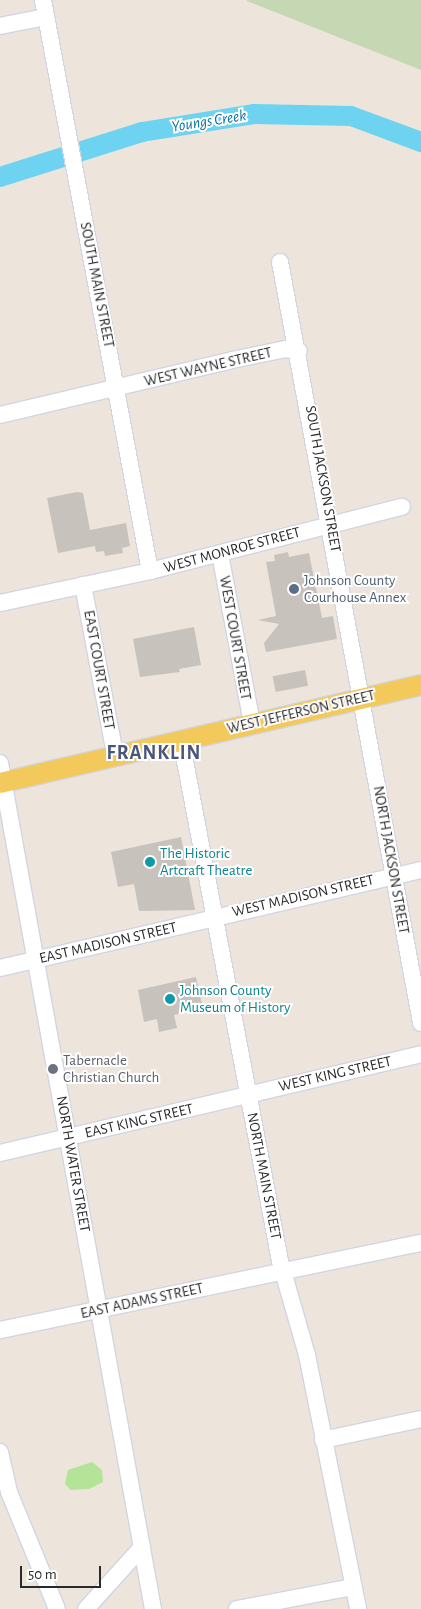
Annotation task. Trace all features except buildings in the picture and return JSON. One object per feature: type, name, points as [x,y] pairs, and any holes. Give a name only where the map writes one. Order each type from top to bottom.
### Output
[{"type":"main road","name":"WEST JEFFERSON STREET","points":[[1,776],[114,755],[421,685]]},
{"type":"street","name":"SOUTH MAIN STREET","points":[[43,0],[150,571]]},
{"type":"street","points":[[0,26],[46,17]]},
{"type":"street","name":"SOUTH JACKSON STREET","points":[[280,262],[299,351],[363,698]]},
{"type":"street","name":"WEST WAYNE STREET","points":[[0,415],[285,350],[299,351]]},
{"type":"street","name":"WEST MONROE STREET","points":[[0,603],[150,571],[402,507]]},
{"type":"street","name":"WEST COURT STREET","points":[[220,554],[252,723]]},
{"type":"street","name":"EAST COURT STREET","points":[[83,585],[114,755]]},
{"type":"street","name":"NORTH JACKSON STREET","points":[[363,698],[421,1023]]},
{"type":"street","name":"NORTH MAIN STREET","points":[[181,740],[248,1094],[284,1272],[306,1354],[358,1609]]},
{"type":"street","name":"NORTH WATER STREET","points":[[1,776],[153,1609]]},
{"type":"street","name":"WEST MADISON STREET","points":[[215,917],[421,870]]},
{"type":"street","name":"EAST MADISON STREET","points":[[0,968],[215,917]]},
{"type":"street","name":"WEST KING STREET","points":[[248,1094],[421,1054]]},
{"type":"street","name":"EAST KING STREET","points":[[0,1153],[248,1094]]},
{"type":"street","name":"EAST ADAMS STREET","points":[[0,1330],[421,1243]]},
{"type":"street","points":[[323,1440],[421,1419]]},
{"type":"street","points":[[0,1452],[9,1492],[57,1609]]},
{"type":"street","points":[[86,1609],[142,1547]]},
{"type":"street","points":[[237,1609],[352,1587]]},
{"type":"green space","points":[[421,0],[421,70],[247,1]]},
{"type":"green space","points":[[92,1462],[102,1470],[103,1482],[89,1489],[71,1490],[65,1484],[68,1470]]},
{"type":"waterway","name":"Youngs Creek","points":[[0,177],[142,132],[254,114],[351,116],[421,142]]},
{"type":"place","name":"Johnson County Courhouse Annex","points":[[294,589]]},
{"type":"place","name":"The Historic Artcraft Theatre","points":[[150,862]]},
{"type":"place","name":"Johnson County Museum of History","points":[[170,999]]},
{"type":"place","name":"Tabernacle Christian Church","points":[[53,1069]]},
{"type":"district","name":"FRANKLIN","points":[[154,753]]}]
